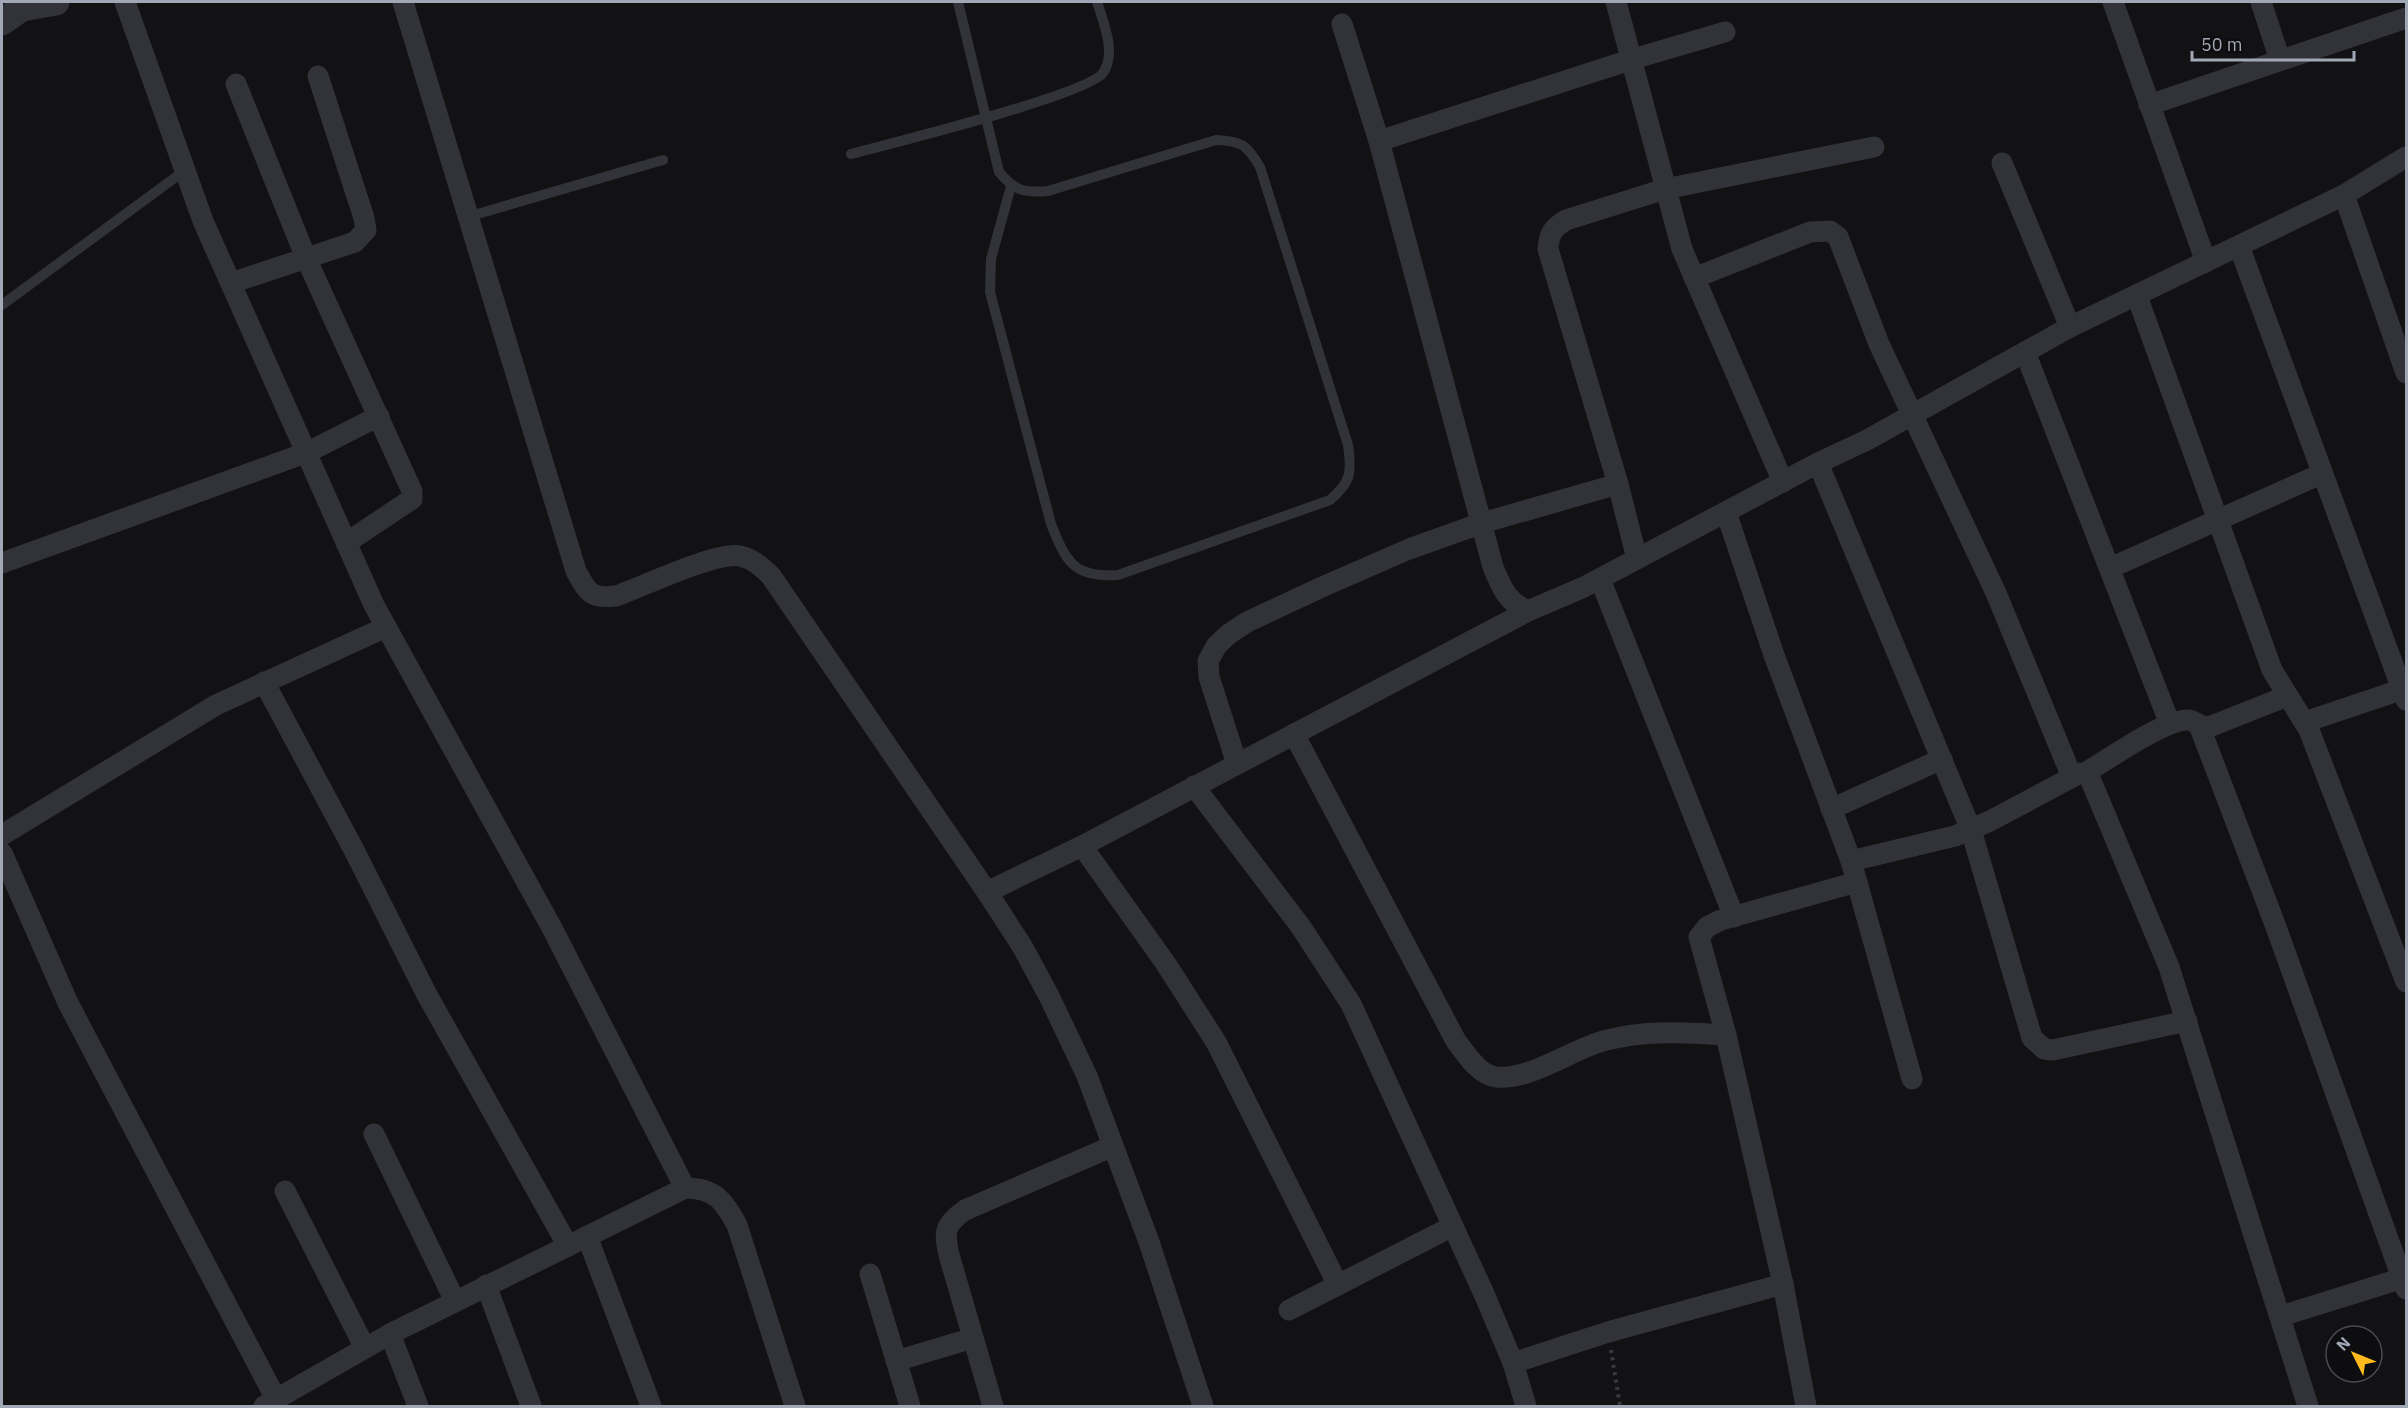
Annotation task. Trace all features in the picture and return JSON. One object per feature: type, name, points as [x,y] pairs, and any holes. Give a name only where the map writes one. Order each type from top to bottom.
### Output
[{"type":"street","points":[[8,14],[56,2]]},
{"type":"street","points":[[124,2],[184,171],[346,543],[386,627],[552,928],[685,1188]]},
{"type":"street","points":[[403,2],[576,572],[586,590],[600,598],[616,596],[716,558],[739,555],[757,562],[771,576],[987,892],[1022,946],[1049,996],[1088,1076],[1149,1242],[1203,1407]]},
{"type":"street","points":[[1616,2],[1665,189],[1694,278],[1727,348],[1783,482]]},
{"type":"street","points":[[2113,2],[2206,262]]},
{"type":"street","points":[[2261,2],[2280,60]]},
{"type":"street","points":[[2405,2],[2406,7]]},
{"type":"street","points":[[2149,105],[2406,18]]},
{"type":"street","points":[[1342,24],[1379,141],[1493,567],[1503,590],[1514,604],[1528,611]]},
{"type":"street","points":[[1379,141],[1632,58],[1725,32]]},
{"type":"street","points":[[231,283],[355,242],[366,230],[318,76]]},
{"type":"street","points":[[236,84],[306,258],[409,482],[412,499],[346,543]]},
{"type":"street","points":[[1637,559],[1618,484],[1548,249],[1549,236],[1554,228],[1566,220],[1665,189],[1874,147]]},
{"type":"street","points":[[987,892],[1082,846],[1528,611],[1600,579],[1818,463],[1913,416],[2070,327],[2344,195],[2406,157]]},
{"type":"street","points":[[2002,163],[2070,327]]},
{"type":"street","points":[[2344,195],[2406,373]]},
{"type":"street","points":[[1694,278],[1810,232],[1830,231],[1838,237],[1880,344],[2078,775]]},
{"type":"street","points":[[2239,246],[2321,474],[2405,692],[2308,721],[2303,719]]},
{"type":"street","points":[[2137,296],[2271,670],[2303,719],[2406,982]]},
{"type":"street","points":[[2025,352],[2170,724]]},
{"type":"street","points":[[2,563],[308,452],[379,416]]},
{"type":"street","points":[[1818,463],[1971,830],[2032,1038],[2037,1045],[2053,1050],[2187,1021]]},
{"type":"street","points":[[2110,568],[2321,474]]},
{"type":"street","points":[[1237,764],[1209,677],[1208,661],[1217,645],[1229,633],[1246,622],[1322,586],[1409,549],[1482,523],[1618,484]]},
{"type":"street","points":[[1726,512],[1778,665],[1851,861],[1912,1079]]},
{"type":"street","points":[[1600,579],[1734,917]]},
{"type":"street","points":[[2,835],[190,720],[264,682],[386,627]]},
{"type":"street","points":[[264,682],[354,850],[426,993],[568,1246]]},
{"type":"street","points":[[1851,861],[1971,830],[2170,724],[2188,720],[2199,726],[2209,727],[2287,696]]},
{"type":"street","points":[[2199,726],[2276,927],[2405,1282],[2281,1316]]},
{"type":"street","points":[[1294,734],[1456,1041],[1474,1065],[1493,1076],[1514,1077],[1600,1042],[1625,1036],[1672,1031],[1726,1035]]},
{"type":"street","points":[[1831,809],[1942,759]]},
{"type":"street","points":[[2078,775],[2089,776],[2169,967],[2308,1407]]},
{"type":"street","points":[[1194,786],[1301,927],[1351,1004],[1454,1226],[1513,1363],[1526,1407]]},
{"type":"street","points":[[1082,846],[1166,964],[1216,1042],[1338,1285]]},
{"type":"street","points":[[2,853],[68,1003],[270,1403],[390,1334],[455,1300],[685,1188],[704,1188],[725,1203],[737,1225],[795,1407]]},
{"type":"street","points":[[1806,1407],[1783,1284],[1726,1035],[1699,938],[1707,927],[1734,917],[1857,882]]},
{"type":"street","points":[[374,1134],[455,1300]]},
{"type":"street","points":[[993,1407],[947,1246],[945,1236],[950,1221],[965,1210],[1113,1146]]},
{"type":"street","points":[[285,1191],[365,1348]]},
{"type":"street","points":[[1289,1310],[1454,1226]]},
{"type":"street","points":[[587,1236],[651,1407]]},
{"type":"street","points":[[870,1274],[910,1407]]},
{"type":"street","points":[[1513,1363],[1608,1332],[1783,1284]]},
{"type":"street","points":[[486,1285],[531,1407]]},
{"type":"street","points":[[390,1334],[418,1407]]},
{"type":"street","points":[[896,1361],[973,1338]]},
{"type":"lane","points":[[958,2],[999,172],[1011,186],[1025,193],[1048,190],[1216,140],[1234,141],[1249,148],[1260,167],[1348,445],[1351,468],[1345,487],[1330,500],[1118,574],[1095,576],[1077,568],[1062,550],[1051,524],[990,292],[991,260],[1011,186]]},
{"type":"lane","points":[[850,154],[986,117],[1087,85],[1103,73],[1108,57],[1106,33],[1097,2]]},
{"type":"lane","points":[[467,217],[663,160]]},
{"type":"lane","points":[[2,305],[184,171]]},
{"type":"path","points":[[1608,1332],[1620,1407]]}]
